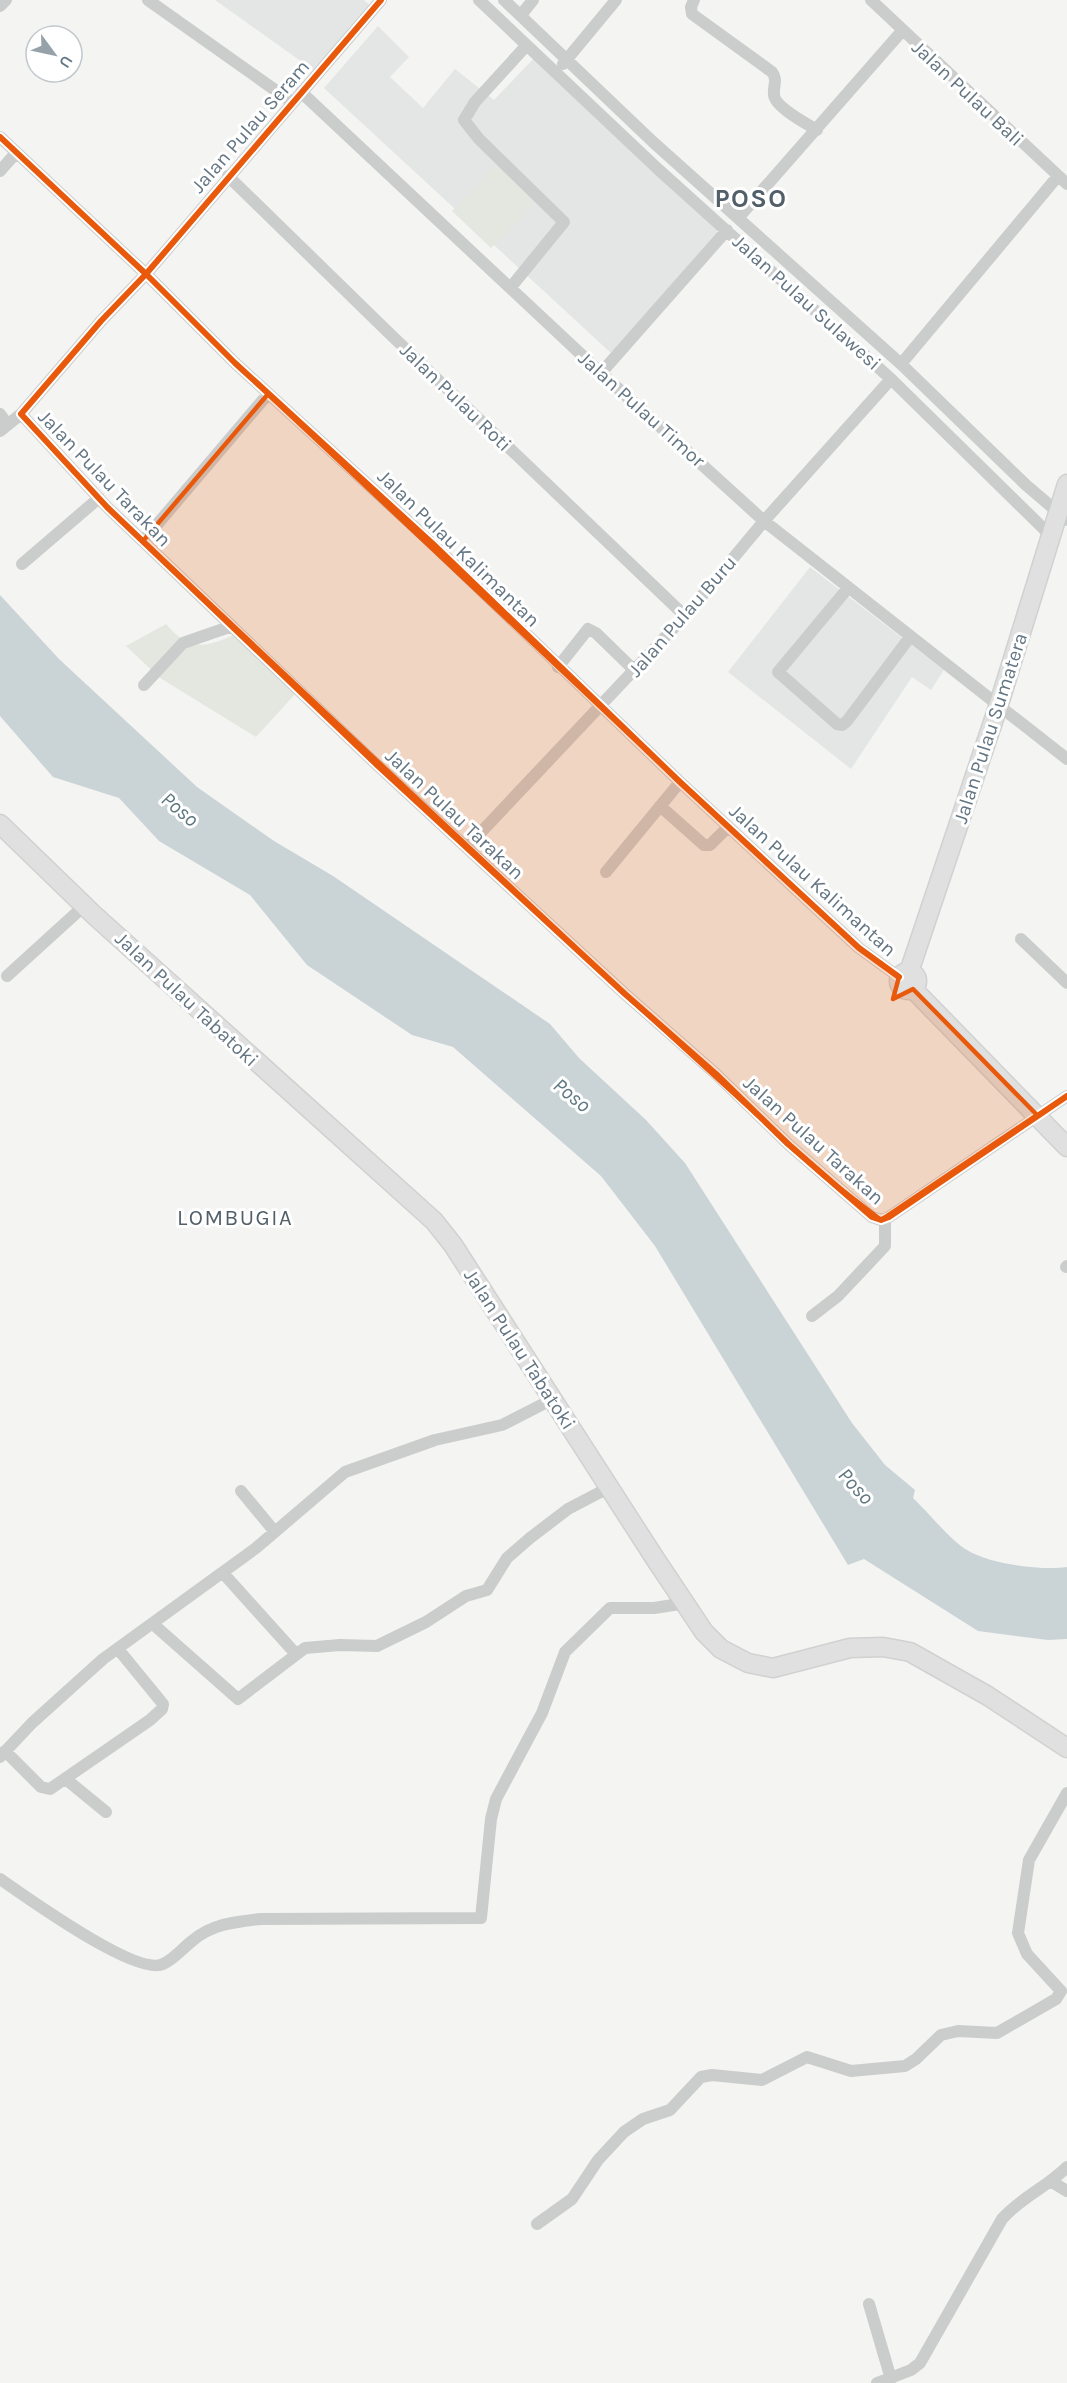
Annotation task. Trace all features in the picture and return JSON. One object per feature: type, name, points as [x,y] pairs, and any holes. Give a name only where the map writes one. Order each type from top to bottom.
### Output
[{"type":"highway","name":"Jalan Pulau Sumatera","points":[[907,979],[998,707],[1051,536],[1062,517],[1067,484]]},
{"type":"highway","name":"Jalan Pulau Tabatoki","points":[[0,824],[84,906],[293,1097],[401,1189],[434,1221],[453,1245],[551,1400],[715,1644],[748,1663],[773,1668],[833,1651],[868,1647],[899,1649],[920,1655],[1008,1708],[1067,1748]]},
{"type":"highway","points":[[907,979],[1067,1147]]},
{"type":"street","points":[[0,6],[6,0]]},
{"type":"street","points":[[148,0],[292,102]]},
{"type":"street","points":[[363,0],[377,4]]},
{"type":"street","name":"Jalan Pulau Sulawesi","points":[[479,0],[526,46],[891,378],[1051,536]]},
{"type":"street","name":"Jalan Pulau Sulawesi","points":[[504,0],[653,142],[901,364],[1062,517]]},
{"type":"street","points":[[521,15],[533,0]]},
{"type":"street","points":[[556,72],[616,0]]},
{"type":"street","points":[[694,0],[691,7],[692,14],[772,72],[776,80],[774,94],[777,102],[817,130]]},
{"type":"street","name":"Jalan Pulau Bali","points":[[871,0],[1063,180]]},
{"type":"street","name":"Jalan Pulau Seram","points":[[146,274],[377,4]]},
{"type":"street","points":[[739,217],[902,31]]},
{"type":"street","points":[[512,287],[564,222],[479,140],[464,120],[475,102],[526,46]]},
{"type":"street","name":"Jalan Pulau Timor","points":[[301,92],[512,287],[601,373],[764,521],[1067,759]]},
{"type":"street","name":"Jalan Pulau Kalimantan","points":[[0,137],[15,154],[146,274],[268,394],[433,544],[558,667],[680,782],[860,948],[907,979]]},
{"type":"street","points":[[0,171],[15,154]]},
{"type":"street","name":"Jalan Pulau Roti","points":[[228,176],[685,616]]},
{"type":"street","points":[[901,364],[1063,180]]},
{"type":"street","points":[[601,373],[727,230]]},
{"type":"street","name":"Jalan Pulau Tarakan","points":[[146,274],[21,414],[99,498],[232,626],[625,994],[716,1074],[803,1157],[872,1217],[885,1219],[1067,1096]]},
{"type":"street","points":[[818,312],[828,298]]},
{"type":"street","name":"Jalan Pulau Buru","points":[[467,847],[685,616],[764,521],[891,378]]},
{"type":"street","points":[[143,541],[268,394]]},
{"type":"street","points":[[0,414],[4,428],[21,414]]},
{"type":"street","points":[[998,483],[1012,471]]},
{"type":"street","points":[[22,564],[99,498]]},
{"type":"street","points":[[848,588],[778,672],[837,724],[842,725],[847,721],[910,637]]},
{"type":"street","points":[[144,685],[183,643],[232,626]]},
{"type":"street","points":[[558,667],[588,630],[596,633],[635,671]]},
{"type":"street","points":[[606,872],[680,782]]},
{"type":"street","points":[[660,806],[704,845],[710,844],[728,826]]},
{"type":"street","points":[[7,976],[84,906]]},
{"type":"street","points":[[1021,939],[1067,983]]},
{"type":"street","points":[[812,1316],[838,1296],[885,1246],[885,1219]]},
{"type":"street","points":[[118,1649],[156,1695],[163,1708],[142,1727],[108,1747],[67,1780],[51,1789],[43,1789],[2,1754],[46,1709],[118,1649],[223,1573],[353,1468],[435,1440],[502,1425],[551,1400]]},
{"type":"street","points":[[153,1624],[237,1699],[295,1653],[315,1646],[374,1647],[407,1632],[465,1596],[488,1589],[504,1562],[522,1545],[568,1509],[610,1487]]},
{"type":"street","points":[[241,1491],[275,1532]]},
{"type":"street","points":[[223,1573],[295,1653]]},
{"type":"street","points":[[0,1879],[65,1923],[111,1950],[154,1966],[171,1960],[206,1930],[230,1922],[260,1919],[481,1918],[491,1819],[496,1800],[542,1713],[566,1652],[610,1608],[654,1608],[686,1603]]},
{"type":"street","points":[[67,1780],[106,1812]]},
{"type":"street","points":[[537,2224],[572,2199],[598,2160],[624,2132],[643,2119],[670,2110],[701,2077],[712,2074],[762,2080],[807,2057],[851,2071],[905,2066],[916,2059],[941,2035],[958,2031],[997,2033],[1056,1999],[1060,1994],[1059,1989],[1027,1954],[1018,1933],[1029,1860],[1067,1794]]},
{"type":"street","points":[[877,2383],[911,2370],[925,2355],[1002,2219],[1019,2204],[1052,2182],[1067,2166]]},
{"type":"street","points":[[1052,2182],[1067,2191]]},
{"type":"street","points":[[869,2304],[891,2379]]},
{"type":"highlighted area","points":[[268,394],[859,948],[899,977],[893,999],[913,989],[1037,1115],[881,1220],[824,1176],[625,994],[143,541]]},
{"type":"shaded area","points":[[215,0],[364,0],[373,8],[316,72]]},
{"type":"shaded area","points":[[378,26],[409,57],[390,77],[423,108],[455,69],[494,100],[537,55],[721,227],[612,354],[324,88]]},
{"type":"shaded area","points":[[500,161],[539,199],[491,248],[452,211]]},
{"type":"shaded area","points":[[810,567],[944,670],[931,690],[912,677],[851,769],[728,672]]},
{"type":"shaded area","points":[[166,624],[183,639],[198,645],[215,642],[236,634],[298,691],[256,737],[160,678],[126,646]]},
{"type":"water","name":"Poso","points":[[0,595],[59,659],[197,787],[274,841],[333,876],[550,1024],[579,1058],[646,1120],[685,1163],[852,1423],[885,1465],[915,1490],[913,1498],[954,1540],[977,1555],[1016,1565],[1044,1568],[1067,1567],[1067,1639],[1048,1640],[978,1631],[864,1559],[848,1565],[655,1246],[601,1176],[453,1047],[412,1035],[307,965],[250,895],[159,841],[119,798],[53,777],[0,716]]},
{"type":"cycle path","points":[[381,0],[146,274],[101,321],[21,414],[107,507],[376,764],[625,994],[716,1074],[788,1144],[872,1217],[881,1220],[889,1217],[1067,1096]]},
{"type":"cycle path","points":[[0,137],[146,274],[235,363],[433,544],[680,782],[859,948],[899,977]]},
{"type":"district","name":"POSO","points":[[751,198]]},
{"type":"district","name":"LOMBUGIA","points":[[235,1217]]}]
